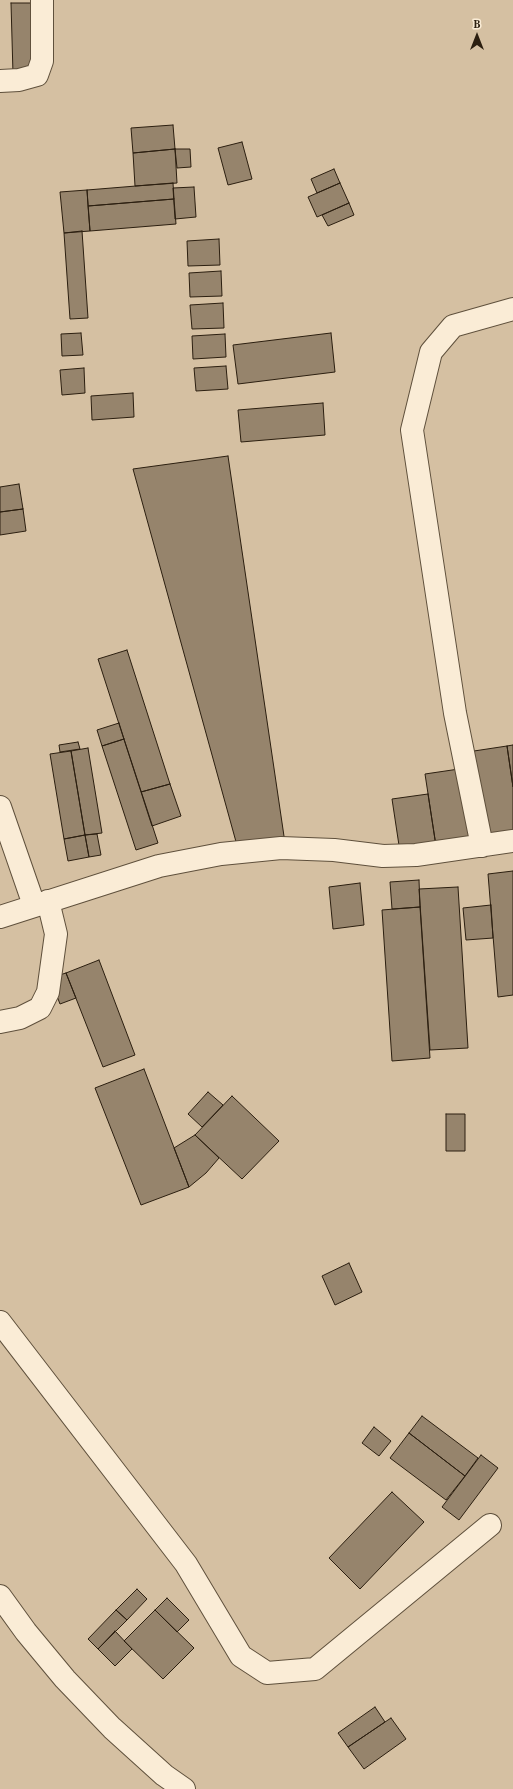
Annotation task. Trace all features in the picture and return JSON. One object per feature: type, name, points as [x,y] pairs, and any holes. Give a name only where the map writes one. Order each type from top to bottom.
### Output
[{"type":"street","points":[[0,81],[19,80],[37,75],[42,61],[42,0]]},
{"type":"street","points":[[482,846],[455,713],[412,430],[431,352],[453,326],[513,310]]},
{"type":"street","points":[[0,807],[41,903],[56,934],[48,992],[40,1008],[20,1018],[0,1022]]},
{"type":"street","points":[[0,917],[159,866],[221,854],[281,848],[334,850],[384,856],[410,855],[513,841]]},
{"type":"street","points":[[0,1322],[186,1564],[241,1656],[267,1673],[315,1669],[490,1525]]},
{"type":"street","points":[[0,1596],[26,1632],[66,1679],[112,1728],[164,1775],[184,1789]]},
{"type":"shaded area","points":[[0,0],[513,0],[513,1789],[0,1789]]},
{"type":"building","points":[[11,3],[36,3],[37,73],[13,74]]},
{"type":"building","points":[[173,125],[175,149],[133,153],[131,128]]},
{"type":"building","points":[[242,142],[252,179],[228,185],[218,148]]},
{"type":"building","points":[[175,149],[190,149],[191,167],[177,168]]},
{"type":"building","points":[[175,149],[177,183],[135,186],[133,153]]},
{"type":"building","points":[[334,169],[340,183],[317,193],[311,179]]},
{"type":"building","points":[[173,183],[174,199],[88,206],[87,190]]},
{"type":"building","points":[[340,183],[349,203],[317,217],[308,197]]},
{"type":"building","points":[[194,187],[196,217],[175,219],[173,188]]},
{"type":"building","points":[[87,190],[90,231],[64,233],[60,192]]},
{"type":"building","points":[[174,199],[176,224],[90,231],[88,206]]},
{"type":"building","points":[[349,203],[354,215],[328,226],[322,215]]},
{"type":"building","points":[[82,231],[88,318],[70,319],[64,233]]},
{"type":"building","points":[[219,239],[220,265],[188,266],[187,241]]},
{"type":"building","points":[[221,271],[222,296],[190,297],[189,273]]},
{"type":"building","points":[[223,303],[224,328],[192,329],[190,305]]},
{"type":"building","points":[[81,333],[83,355],[62,356],[61,334]]},
{"type":"building","points":[[331,333],[335,372],[238,384],[233,345]]},
{"type":"building","points":[[225,334],[226,357],[193,359],[192,336]]},
{"type":"building","points":[[226,366],[228,389],[196,391],[194,368]]},
{"type":"building","points":[[84,368],[85,393],[62,395],[60,370]]},
{"type":"building","points":[[133,393],[134,417],[92,420],[91,396]]},
{"type":"building","points":[[323,403],[325,435],[241,442],[238,410]]},
{"type":"building","points":[[228,456],[285,843],[238,849],[133,469]]},
{"type":"building","points":[[19,484],[23,509],[0,512],[0,487]]},
{"type":"building","points":[[23,509],[26,531],[0,535],[0,512]]},
{"type":"building","points":[[127,650],[170,784],[141,792],[98,659]]},
{"type":"building","points":[[119,723],[124,739],[102,746],[97,730]]},
{"type":"building","points":[[124,739],[158,843],[136,850],[102,746]]},
{"type":"building","points":[[78,742],[80,749],[60,752],[59,745]]},
{"type":"building","points":[[513,745],[513,787],[507,746]]},
{"type":"building","points":[[507,746],[513,787],[513,837],[488,841],[474,751]]},
{"type":"building","points":[[88,748],[102,833],[85,835],[71,751]]},
{"type":"building","points":[[71,751],[85,835],[64,839],[50,754]]},
{"type":"building","points":[[459,769],[470,841],[436,846],[425,774]]},
{"type":"building","points":[[170,784],[181,816],[152,826],[141,792]]},
{"type":"building","points":[[428,794],[436,846],[400,852],[392,799]]},
{"type":"building","points":[[97,834],[101,855],[89,857],[85,835]]},
{"type":"building","points":[[85,835],[89,857],[68,861],[64,839]]},
{"type":"building","points":[[513,871],[513,995],[498,997],[488,874]]},
{"type":"building","points":[[419,880],[420,907],[392,909],[390,882]]},
{"type":"building","points":[[360,883],[364,925],[333,929],[329,887]]},
{"type":"building","points":[[458,887],[468,1048],[430,1050],[419,889]]},
{"type":"building","points":[[491,905],[493,938],[466,940],[463,908]]},
{"type":"building","points":[[420,907],[430,1058],[392,1061],[382,910]]},
{"type":"building","points":[[99,960],[135,1055],[103,1067],[66,973]]},
{"type":"building","points":[[66,973],[76,998],[60,1004],[50,978]]},
{"type":"building","points":[[144,1069],[189,1187],[141,1205],[95,1088]]},
{"type":"building","points":[[208,1092],[223,1105],[202,1127],[188,1114]]},
{"type":"building","points":[[232,1096],[279,1141],[242,1179],[195,1135]]},
{"type":"building","points":[[446,1114],[465,1114],[465,1151],[446,1151]]},
{"type":"building","points":[[195,1135],[219,1158],[206,1173],[189,1187],[174,1148]]},
{"type":"building","points":[[349,1263],[362,1292],[335,1305],[322,1276]]},
{"type":"building","points":[[422,1416],[478,1458],[465,1476],[409,1433]]},
{"type":"building","points":[[374,1427],[391,1441],[379,1456],[362,1443]]},
{"type":"building","points":[[409,1433],[465,1476],[446,1500],[390,1458]]},
{"type":"building","points":[[481,1455],[498,1468],[459,1520],[442,1507]]},
{"type":"building","points":[[392,1492],[424,1522],[360,1589],[329,1558]]},
{"type":"building","points":[[137,1589],[147,1599],[127,1620],[116,1610]]},
{"type":"building","points":[[167,1598],[189,1620],[177,1632],[155,1610]]},
{"type":"building","points":[[116,1610],[127,1620],[98,1649],[88,1639]]},
{"type":"building","points":[[155,1610],[194,1648],[163,1679],[124,1641]]},
{"type":"building","points":[[115,1631],[132,1649],[115,1666],[98,1649]]},
{"type":"building","points":[[375,1707],[385,1722],[348,1747],[338,1733]]},
{"type":"building","points":[[391,1718],[406,1739],[364,1769],[348,1747]]}]
